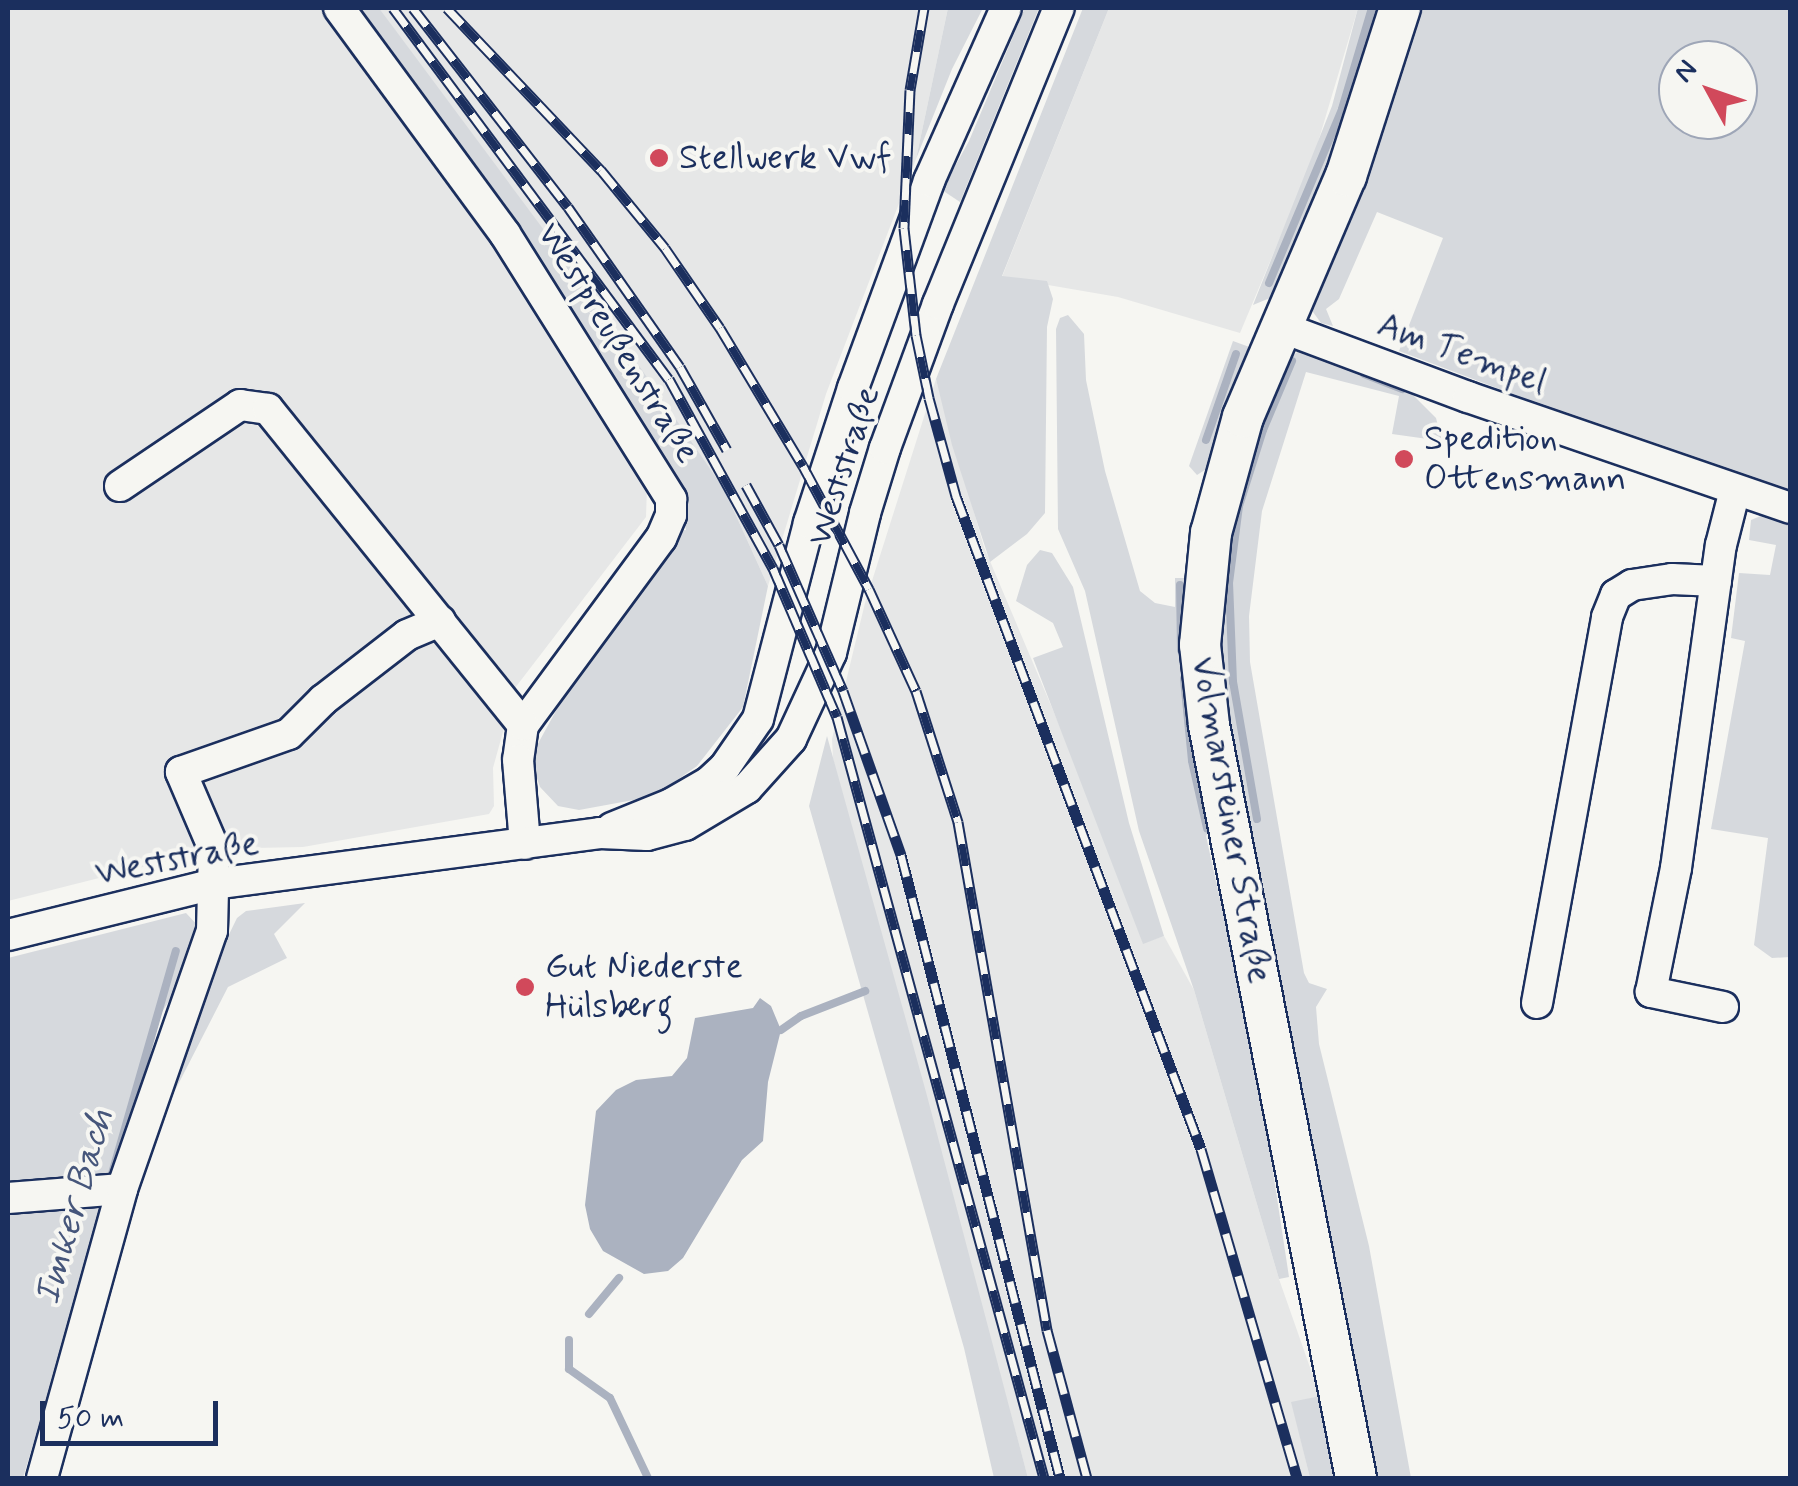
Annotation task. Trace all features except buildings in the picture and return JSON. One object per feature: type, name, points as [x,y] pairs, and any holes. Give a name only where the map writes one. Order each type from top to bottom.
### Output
[{"type":"main road","name":"Volmarsteiner Straße","points":[[1356,1478],[1209,725],[1200,645],[1209,550],[1223,485],[1278,326],[1346,176],[1400,8]]},
{"type":"street","name":"Westpreußenstraße","points":[[339,8],[515,248],[672,500],[672,515],[661,538],[516,716]]},
{"type":"street","name":"Weststraße","points":[[600,833],[672,804],[709,782],[725,767],[758,719],[809,524],[854,388],[930,181],[1006,8]]},
{"type":"street","name":"Weststraße","points":[[8,935],[214,884],[600,833],[647,835],[685,825],[747,788],[791,739],[832,653],[864,513],[925,340],[1059,8]]},
{"type":"street","name":"Am Tempel","points":[[1278,326],[1790,508]]},
{"type":"street","points":[[120,486],[240,405],[257,404],[268,409],[516,716],[525,844]]},
{"type":"street","points":[[1723,1007],[1651,992],[1676,868],[1716,581],[1735,490]]},
{"type":"street","points":[[1537,1003],[1608,617],[1616,594],[1632,585],[1672,579],[1716,581]]},
{"type":"street","points":[[42,1478],[112,1189],[212,931],[214,849],[181,772],[289,734],[323,700],[407,635],[440,621]]},
{"type":"street","points":[[8,1198],[112,1189]]},
{"type":"shaded area","points":[[8,8],[324,8],[401,102],[536,286],[647,487],[646,517],[515,688],[493,768],[494,806],[489,814],[303,847],[214,849],[8,901]]},
{"type":"shaded area","points":[[350,8],[379,8],[564,257],[724,489],[768,586],[743,707],[697,766],[667,787],[639,799],[579,810],[558,806],[540,787],[534,770],[535,749],[568,689],[672,553],[678,531],[686,530],[680,504]]},
{"type":"shaded area","points":[[379,8],[948,8],[916,159],[826,394],[768,586],[724,489]]},
{"type":"shaded area","points":[[948,8],[983,8],[952,69],[916,159]]},
{"type":"shaded area","points":[[1025,8],[1039,8],[960,202],[942,190],[969,141]]},
{"type":"shaded area","points":[[1083,8],[1109,8],[1002,276],[1047,281],[1053,299],[1047,327],[1045,513],[1027,534],[990,562],[952,445],[936,379]]},
{"type":"shaded area","points":[[1109,8],[1358,8],[1313,159],[1240,333],[1118,297],[1002,277]]},
{"type":"shaded area","points":[[1358,8],[1384,8],[1361,89],[1283,274],[1270,298],[1253,305],[1332,106]]},
{"type":"shaded area","points":[[1417,8],[1790,8],[1790,499],[1399,351],[1443,238],[1377,212],[1339,299],[1326,309],[1333,326],[1321,323],[1311,305],[1399,80]]},
{"type":"shaded area","points":[[1068,315],[1084,334],[1086,380],[1105,471],[1140,591],[1155,603],[1175,607],[1175,578],[1185,578],[1211,829],[1206,836],[1257,1066],[1289,1277],[1279,1279],[1194,990],[1139,831],[1085,591],[1058,529],[1056,329],[1060,318]]},
{"type":"shaded area","points":[[1233,341],[1252,348],[1208,468],[1197,475],[1189,466]]},
{"type":"shaded area","points":[[1300,350],[1404,386],[1436,418],[1442,441],[1392,434],[1399,396],[1306,372],[1262,511],[1249,616],[1250,662],[1304,973],[1309,983],[1327,989],[1316,1007],[1319,1044],[1369,1246],[1411,1478],[1374,1478],[1250,825],[1244,823],[1230,744],[1217,624],[1236,483],[1282,364]]},
{"type":"shaded area","points":[[936,379],[984,547],[1083,781],[1143,943],[1164,936],[1194,990],[1279,1279],[1320,1396],[1292,1403],[1310,1478],[1028,1478],[833,759],[832,739],[865,603]]},
{"type":"shaded area","points":[[1775,510],[1790,515],[1790,957],[1772,958],[1754,945],[1768,838],[1711,829],[1745,641],[1731,638],[1739,573],[1770,575],[1776,545],[1749,540],[1751,520]]},
{"type":"shaded area","points":[[1040,550],[1052,553],[1073,587],[1129,823],[1164,936],[1143,944],[1033,658],[1063,647],[1053,623],[1016,601],[1027,565]]},
{"type":"shaded area","points":[[827,736],[1028,1478],[994,1478],[964,1348],[809,806]]},
{"type":"shaded area","points":[[305,903],[274,934],[287,958],[228,987],[141,1157],[198,998],[237,918],[246,911]]},
{"type":"shaded area","points":[[186,913],[202,930],[181,982],[162,1012],[23,1478],[8,1478],[8,958]]},
{"type":"shaded area","points":[[760,998],[771,1006],[781,1030],[768,1082],[763,1141],[742,1160],[683,1258],[668,1271],[644,1274],[603,1251],[590,1229],[585,1205],[596,1111],[616,1090],[636,1080],[672,1076],[687,1058],[695,1018],[753,1008]]},
{"type":"shaded area","points":[[1320,1396],[1337,1478],[1310,1478],[1291,1402]]},
{"type":"waterway","points":[[1269,283],[1342,109],[1372,8]]},
{"type":"waterway","points":[[1206,440],[1236,354]]},
{"type":"waterway","points":[[1257,819],[1233,682],[1229,583],[1239,506],[1263,430],[1292,361]]},
{"type":"waterway","points":[[1364,374],[1402,389]]},
{"type":"waterway","points":[[1180,585],[1181,650]]},
{"type":"waterway","points":[[1184,679],[1192,761],[1207,828]]},
{"type":"waterway","name":"Imker Bach","points":[[111,1177],[176,951]]},
{"type":"waterway","points":[[781,1030],[801,1016],[865,991]]},
{"type":"waterway","points":[[589,1314],[619,1278]]},
{"type":"waterway","points":[[569,1340],[569,1369],[610,1398],[648,1478]]},
{"type":"railway","points":[[393,8],[669,379],[773,568],[837,717],[1044,1478]]},
{"type":"railway","points":[[413,8],[568,207],[680,367],[727,450]]},
{"type":"railway","points":[[447,8],[601,170],[665,248],[720,328],[803,466],[869,589],[916,691],[958,822],[1047,1330],[1087,1478]]},
{"type":"railway","points":[[924,8],[910,90],[904,228],[916,335],[929,398],[956,496],[1201,1149],[1297,1478]]},
{"type":"railway","points":[[746,485],[779,545],[843,691],[901,855],[1060,1478]]},
{"type":"place","name":"Stellwerk Vwf","points":[[659,158]]},
{"type":"place","name":"Spedition Ottensmann","points":[[1404,459]]},
{"type":"place","name":"Gut Niederste Hülsberg","points":[[525,987]]}]
